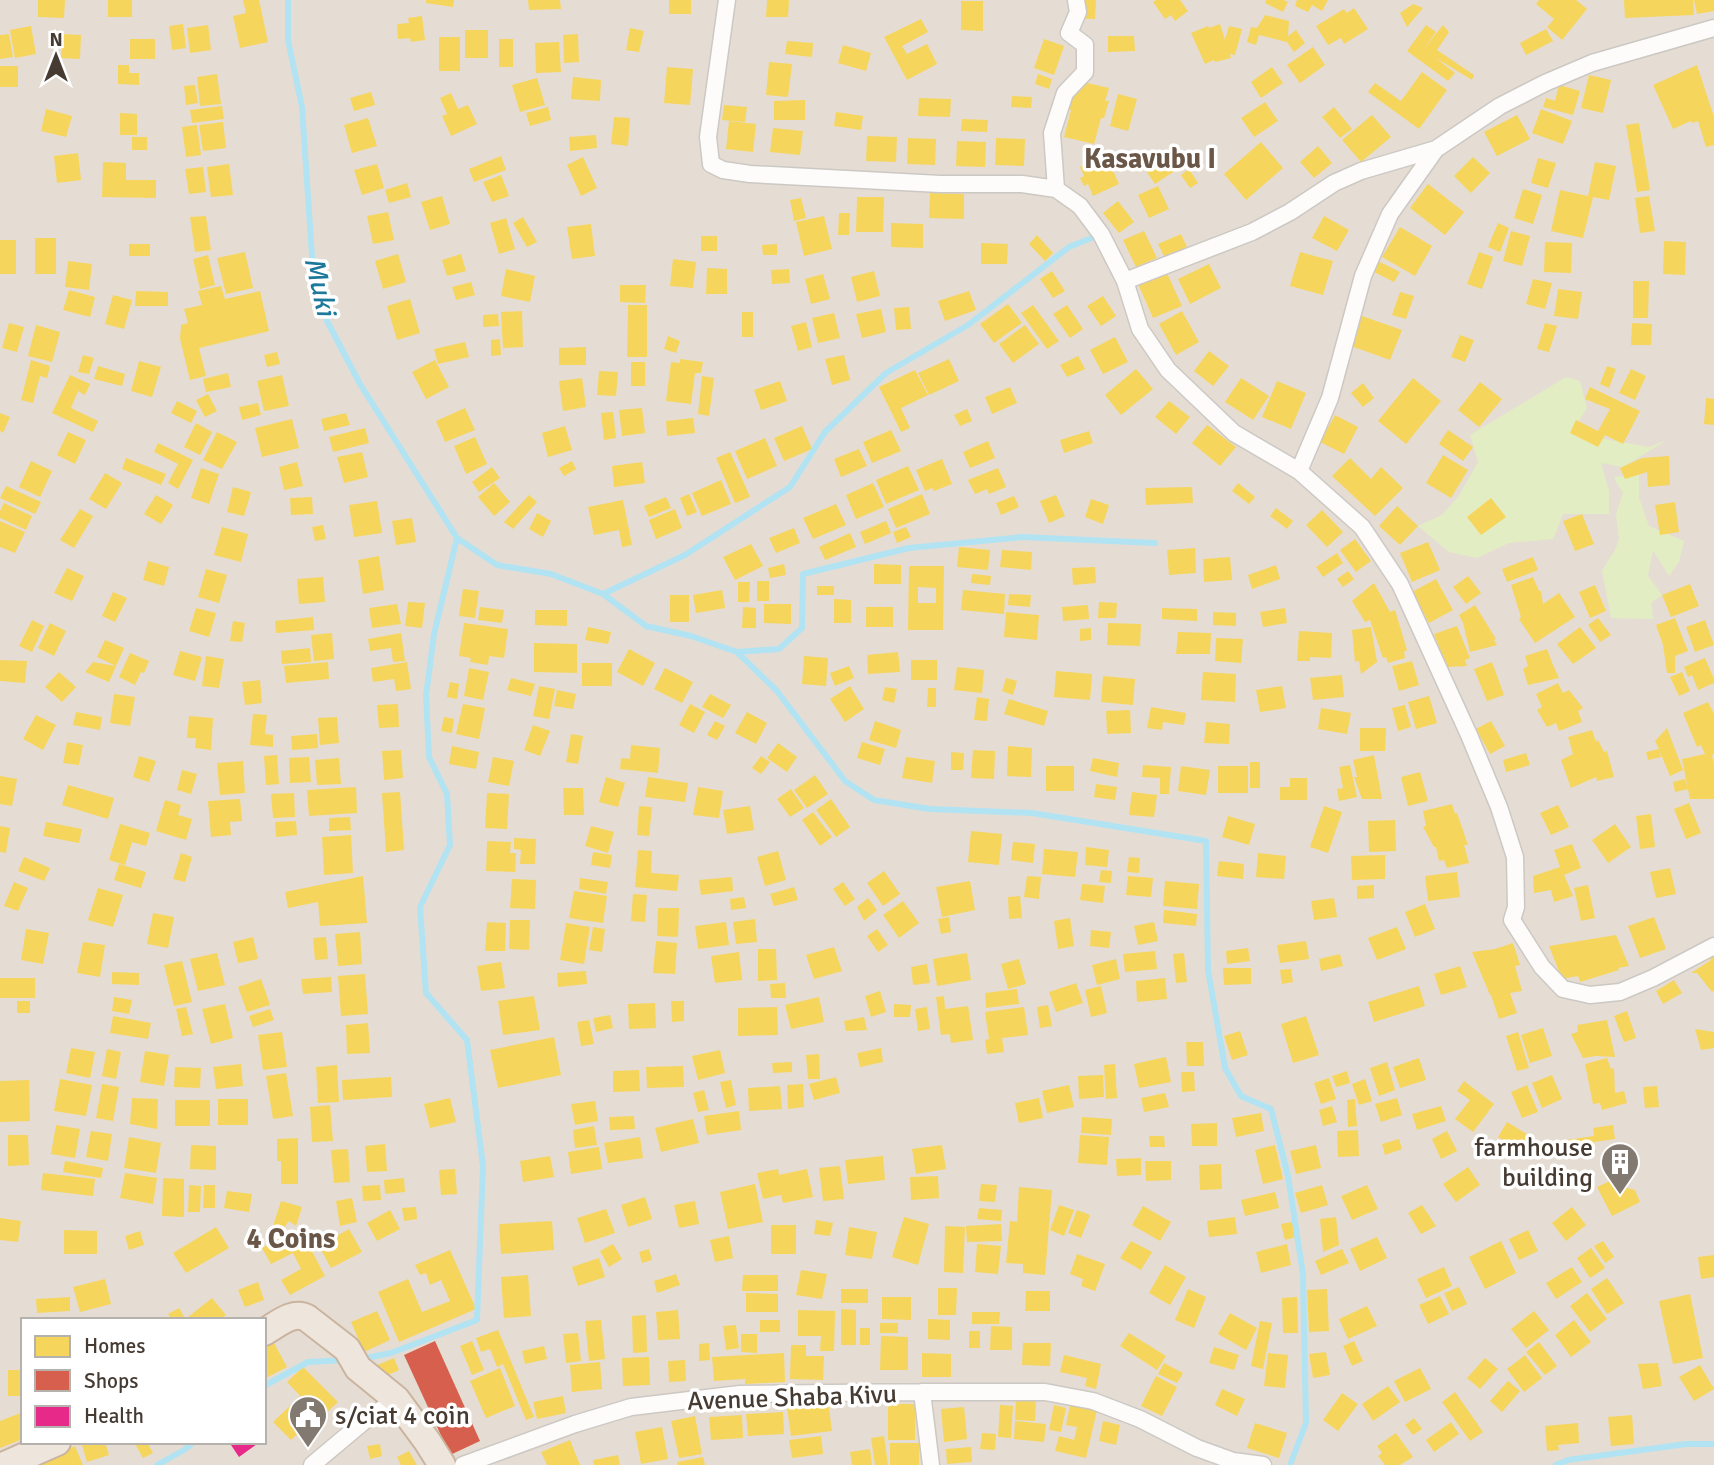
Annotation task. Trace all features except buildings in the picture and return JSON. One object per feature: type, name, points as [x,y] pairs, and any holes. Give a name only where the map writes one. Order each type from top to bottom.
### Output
[{"type":"highway","points":[[266,1331],[289,1317],[302,1315],[396,1399],[442,1465]]},
{"type":"highway","points":[[5,1465],[52,1444]]},
{"type":"street","points":[[727,0],[708,136],[711,164],[723,170],[750,174],[940,184],[1022,184],[1056,189],[1080,206],[1101,234],[1125,281],[1140,329],[1168,370],[1234,433],[1299,471],[1362,527],[1400,584],[1469,734],[1499,807],[1515,857],[1516,907],[1512,920],[1542,967],[1563,989],[1590,995],[1620,992],[1714,946]]},
{"type":"street","points":[[1056,189],[1052,133],[1065,93],[1085,72],[1085,45],[1069,33],[1078,12],[1076,0]]},
{"type":"street","points":[[1125,281],[1252,232],[1290,212],[1334,183],[1361,171],[1436,149],[1500,106],[1545,83],[1592,63],[1714,28]]},
{"type":"street","points":[[1299,471],[1330,398],[1368,263],[1390,214],[1436,149]]},
{"type":"street","name":"Avenue Shaba Kivu","points":[[463,1465],[575,1424],[631,1407],[740,1394],[922,1392],[1045,1392],[1093,1401],[1140,1419],[1197,1448],[1233,1461],[1263,1465]]},
{"type":"street","name":"Avenue Shaba Kivu","points":[[922,1392],[931,1465]]},
{"type":"street","points":[[312,1465],[362,1423],[396,1399]]},
{"type":"shaded area","points":[[0,0],[1714,0],[1714,1465],[0,1465]]},
{"type":"green space","points":[[1566,377],[1580,381],[1587,408],[1571,433],[1649,447],[1667,440],[1623,467],[1601,463],[1609,491],[1609,514],[1563,514],[1553,539],[1509,543],[1477,558],[1449,552],[1418,526],[1442,515],[1458,497],[1478,462],[1470,435]]},
{"type":"green space","points":[[1639,475],[1639,498],[1649,526],[1684,541],[1679,562],[1669,576],[1653,550],[1648,576],[1662,595],[1651,603],[1653,619],[1611,618],[1602,571],[1619,539],[1616,514],[1623,493],[1614,477]]},
{"type":"waterway","name":"Muki","points":[[288,0],[288,40],[302,107],[313,271],[327,321],[360,384],[457,538],[497,565],[551,574],[603,594],[646,626],[691,636],[737,652],[777,691],[845,781],[874,800],[930,809],[1032,813],[1206,841],[1208,970],[1225,1068],[1241,1096],[1271,1109],[1288,1176],[1303,1274],[1306,1423],[1290,1465]]},
{"type":"waterway","points":[[603,594],[685,555],[790,487],[825,432],[886,373],[968,325],[1069,247],[1099,235]]},
{"type":"waterway","points":[[737,652],[779,649],[802,628],[803,574],[909,548],[1022,537],[1155,543]]},
{"type":"waterway","points":[[361,1359],[391,1353],[477,1320],[483,1166],[467,1040],[426,993],[420,907],[450,845],[447,794],[429,757],[426,696],[434,634],[457,538]]},
{"type":"waterway","points":[[266,1385],[308,1362],[347,1360]]},
{"type":"waterway","points":[[157,1465],[192,1444]]},
{"type":"waterway","points":[[1556,1465],[1568,1460],[1686,1444],[1714,1444]]},
{"type":"place","name":"farmhouse building","points":[[1620,1196]]},
{"type":"place","name":"s/ciat 4 coin","points":[[308,1449]]},
{"type":"district","name":"Kasavubu I","points":[[1150,158]]},
{"type":"district","name":"4 Coins","points":[[291,1238]]}]
